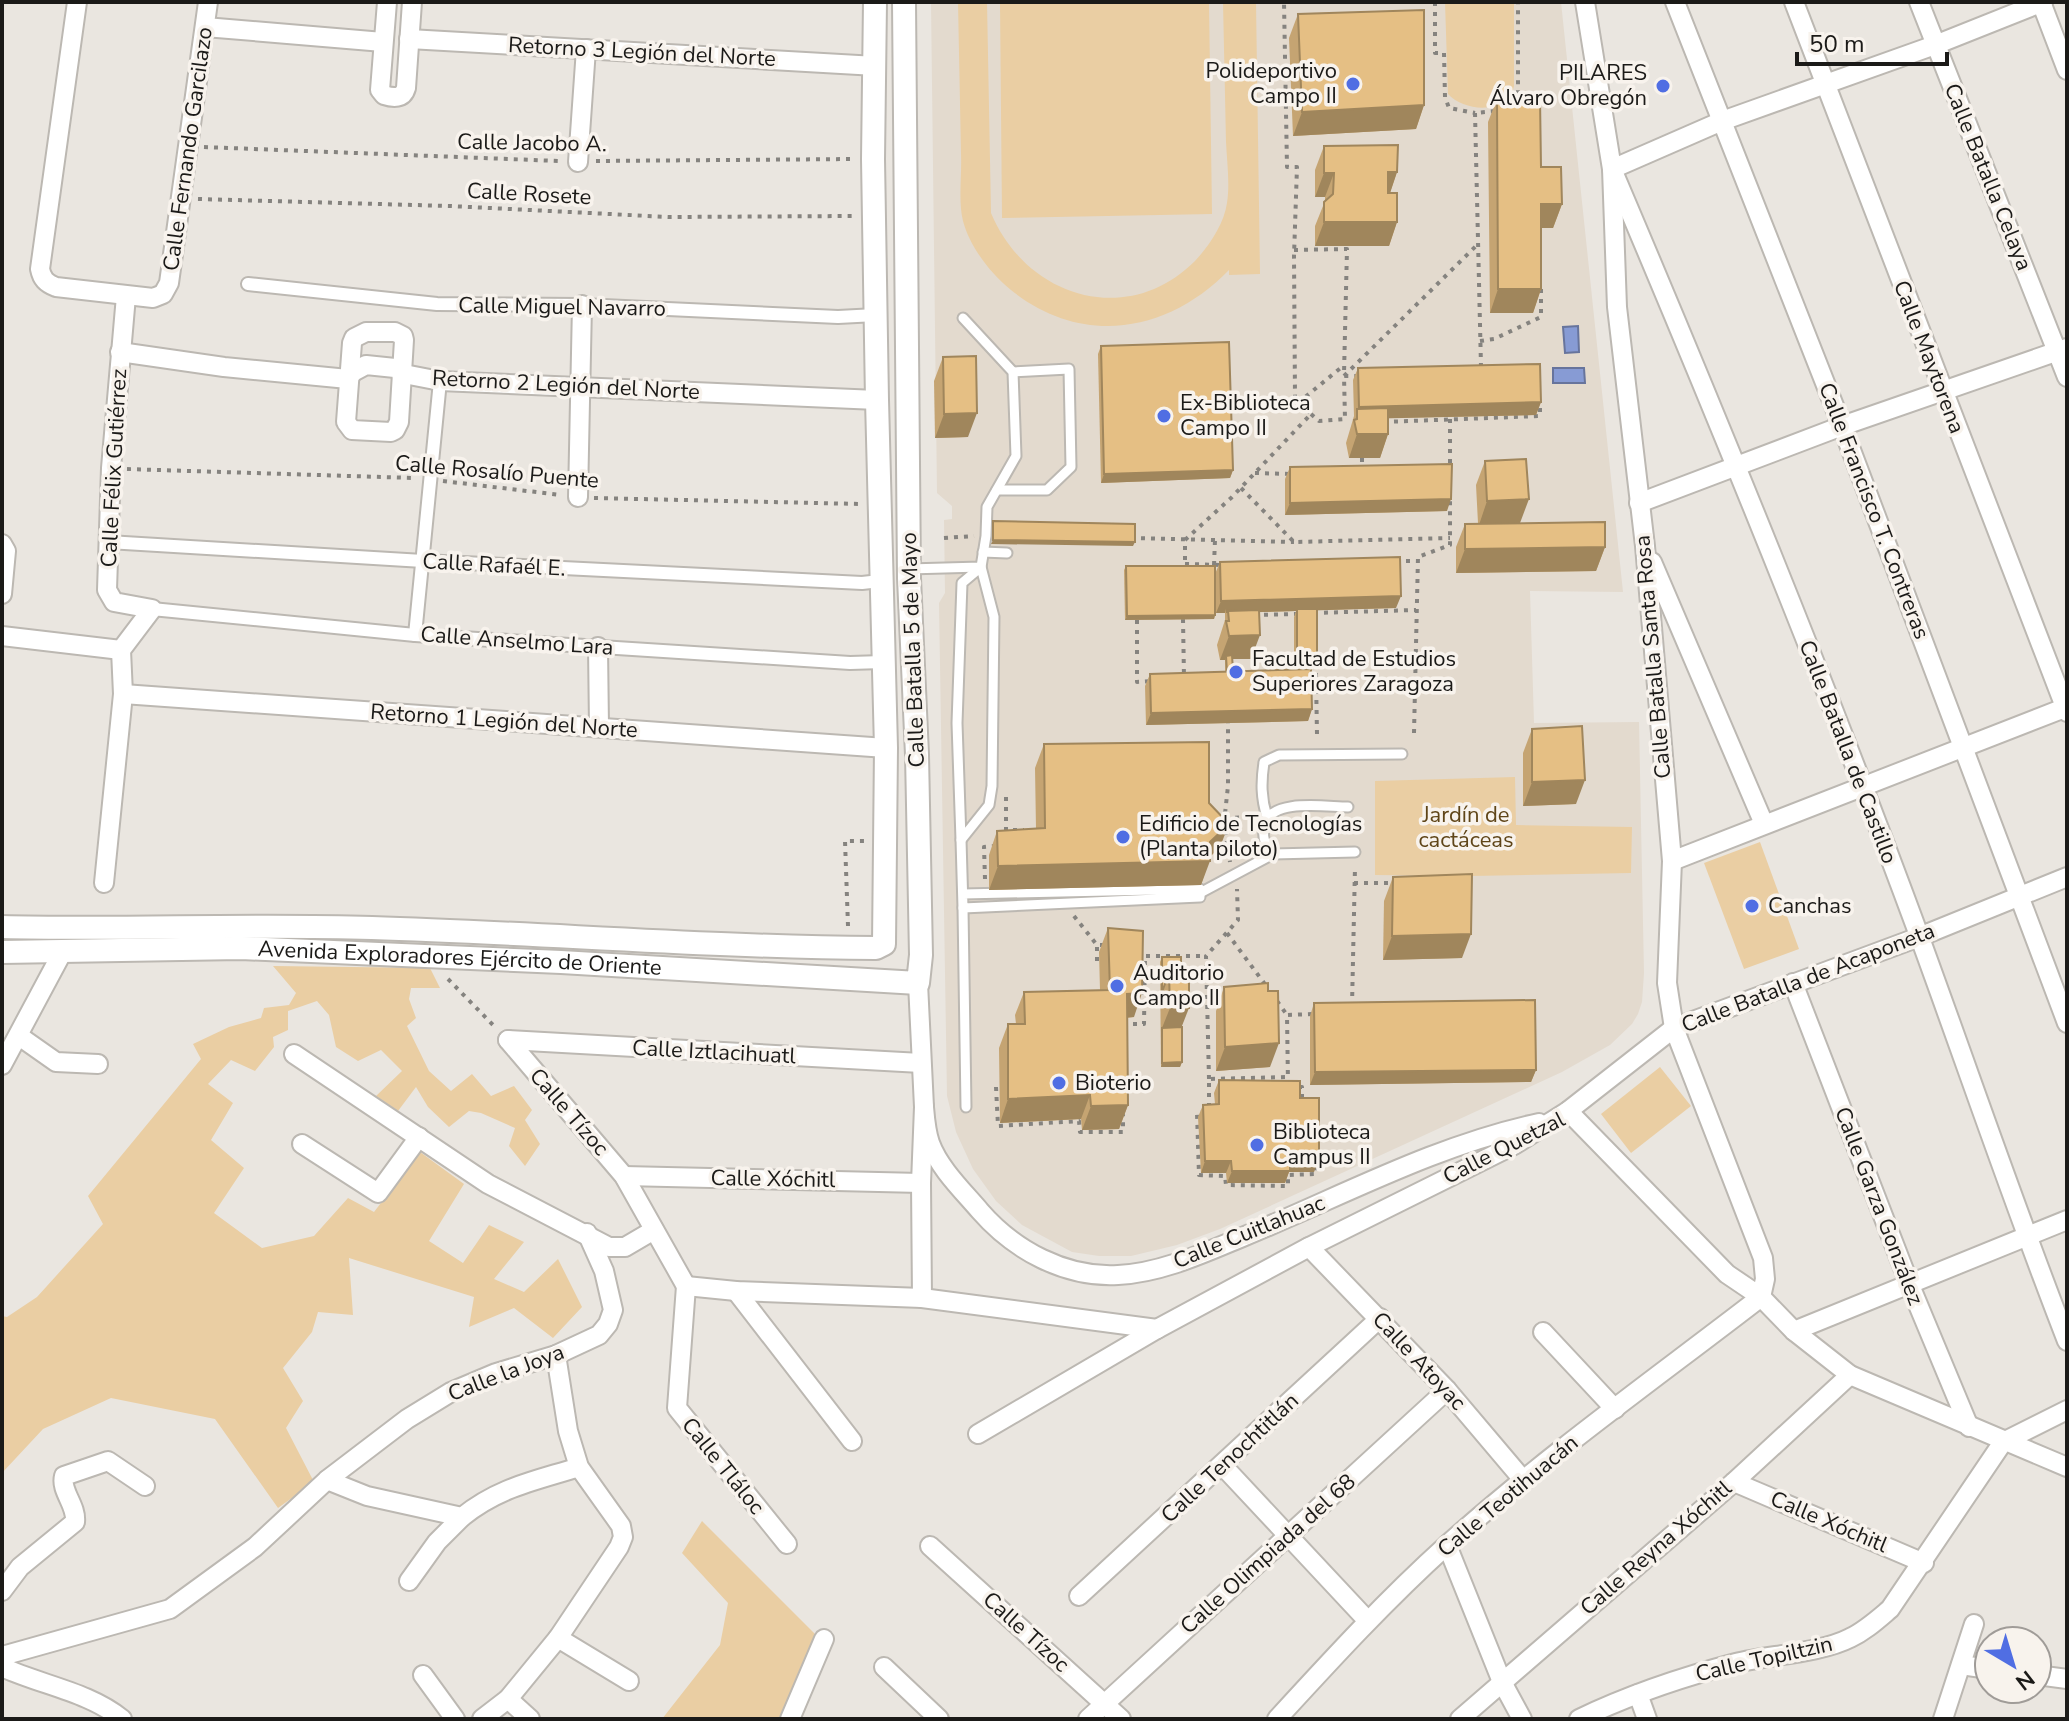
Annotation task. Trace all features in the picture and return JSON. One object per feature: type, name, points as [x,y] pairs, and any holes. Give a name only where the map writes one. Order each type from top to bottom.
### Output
[{"type":"street","points":[[77,2],[40,269],[45,282],[56,287],[126,296]]},
{"type":"street","name":"Calle Fernando Garcilazo","points":[[126,296],[153,298],[163,294],[169,283],[208,2]]},
{"type":"street","points":[[387,2],[380,90],[384,95],[398,97],[406,88],[412,2]]},
{"type":"street","name":"Calle Batalla 5 de Mayo","points":[[875,2],[873,159],[886,748],[886,940],[876,948]]},
{"type":"street","name":"Calle Batalla 5 de Mayo","points":[[904,2],[908,574],[917,771],[921,955],[918,983],[924,1107],[922,1298]]},
{"type":"street","name":"Calle Batalla Santa Rosa","points":[[1585,2],[1612,169],[1617,307],[1645,546],[1672,861],[1667,983],[1674,1028],[1763,1258],[1765,1279],[1761,1297]]},
{"type":"street","name":"Calle Francisco T. Contreras","points":[[1675,2],[1842,426],[2067,1023]]},
{"type":"street","name":"Calle Maytorena","points":[[1794,2],[2066,709]]},
{"type":"street","name":"Calle Batalla Celaya","points":[[1919,2],[2062,350],[2067,377]]},
{"type":"street","points":[[1612,169],[1722,121],[1935,45],[2042,2],[2067,70]]},
{"type":"street","points":[[205,27],[383,42]]},
{"type":"street","name":"Retorno 3 Legión del Norte","points":[[409,39],[876,66]]},
{"type":"street","points":[[578,162],[586,49]]},
{"type":"street","points":[[873,159],[905,156]]},
{"type":"street","name":"Calle Batalla de Castillo","points":[[1612,169],[1737,465],[1863,789],[2026,1237],[2067,1341]]},
{"type":"street","name":"Calle Miguel Navarro","points":[[248,284],[437,304],[582,305],[838,317],[876,315]]},
{"type":"street","name":"Calle Félix Gutiérrez","points":[[126,296],[111,468],[107,590],[110,599],[118,604],[152,609]]},
{"type":"street","points":[[578,497],[582,305]]},
{"type":"street","points":[[876,315],[907,316]]},
{"type":"street","points":[[366,332],[395,332],[403,336],[404,374],[399,422],[395,430],[357,431],[348,428],[345,417],[348,379],[354,338],[366,332]]},
{"type":"street","points":[[1639,503],[1842,426],[2062,350]]},
{"type":"street","name":"Retorno 2 Legión del Norte","points":[[120,352],[224,367],[348,379],[353,372],[366,365],[395,368],[404,374],[440,381],[877,400]]},
{"type":"street","points":[[415,635],[440,381]]},
{"type":"street","name":"Calle Rafaél E.","points":[[108,542],[423,561],[862,583],[880,581]]},
{"type":"street","points":[[2,544],[6,551],[2,594]]},
{"type":"street","points":[[1645,546],[1764,824]]},
{"type":"street","points":[[880,581],[908,574]]},
{"type":"street","points":[[104,883],[123,694],[121,650],[152,609]]},
{"type":"street","name":"Calle Anselmo Lara","points":[[152,609],[415,635],[850,663],[883,662]]},
{"type":"street","points":[[2,636],[121,650]]},
{"type":"street","points":[[598,647],[599,727]]},
{"type":"street","name":"Retorno 1 Legión del Norte","points":[[123,694],[886,748]]},
{"type":"street","points":[[1672,861],[2066,709]]},
{"type":"street","name":"Calle Batalla de Acaponeta","points":[[1568,1111],[1674,1028],[1919,937],[2067,877]]},
{"type":"street","name":"Avenida Exploradores Ejército de Oriente","points":[[2,927],[109,929],[426,956],[918,983]]},
{"type":"street","name":"Avenida Exploradores Ejército de Oriente","points":[[2,952],[63,951],[368,927],[876,948]]},
{"type":"street","points":[[2,1065],[63,951]]},
{"type":"street","name":"Calle Garza González","points":[[1793,983],[1909,1283],[1969,1427]]},
{"type":"street","points":[[19,1036],[56,1062],[98,1064]]},
{"type":"street","name":"Calle Iztlacihuatl","points":[[508,1040],[921,1063]]},
{"type":"street","name":"Calle Tízoc","points":[[508,1040],[624,1176],[686,1286]]},
{"type":"street","points":[[294,1054],[488,1184],[609,1247],[625,1247],[654,1230]]},
{"type":"street","name":"Calle Cuitlahuac","points":[[924,1107],[930,1144],[938,1159],[968,1197],[1003,1233],[1041,1259],[1090,1273],[1119,1275],[1169,1265],[1219,1247],[1359,1185],[1465,1143],[1549,1121]]},
{"type":"street","name":"Calle Quetzal","points":[[978,1434],[1157,1329],[1309,1247],[1514,1145],[1568,1111],[1727,1274],[1761,1297],[1794,1331],[1850,1375],[2067,1467]]},
{"type":"street","points":[[302,1144],[378,1193],[419,1137]]},
{"type":"street","name":"Calle Xóchitl","points":[[624,1176],[921,1183]]},
{"type":"street","points":[[1794,1331],[2067,1220]]},
{"type":"street","name":"Calle la Joya","points":[[2,1656],[170,1609],[255,1547],[327,1480],[407,1419],[451,1392],[496,1373],[556,1355],[599,1335],[608,1324],[613,1310],[604,1271],[587,1233]]},
{"type":"street","name":"Calle Atoyac","points":[[1309,1247],[1447,1390],[1524,1481]]},
{"type":"street","points":[[686,1286],[736,1291],[922,1298],[1157,1329]]},
{"type":"street","name":"Calle Tláloc","points":[[686,1286],[677,1408],[787,1544]]},
{"type":"street","points":[[736,1291],[852,1441]]},
{"type":"street","name":"Calle Teotihuacán","points":[[1277,1719],[1367,1620],[1447,1545],[1615,1409],[1761,1297]]},
{"type":"street","name":"Calle Tenochtitlán","points":[[1079,1596],[1380,1318]]},
{"type":"street","points":[[1543,1332],[1615,1409]]},
{"type":"street","points":[[482,1719],[508,1699],[558,1638],[613,1557],[623,1537],[621,1526],[579,1467],[568,1431],[556,1355]]},
{"type":"street","name":"Calle Reyna Xóchitl","points":[[1460,1719],[1734,1482],[1850,1375]]},
{"type":"street","name":"Calle Olimpiada del 68","points":[[1088,1719],[1447,1390]]},
{"type":"street","points":[[2003,1442],[2067,1410]]},
{"type":"street","name":"Calle Topiltzin","points":[[1579,1719],[1683,1678],[1740,1662],[1847,1640],[1866,1629],[1890,1609],[1924,1563],[2003,1442]]},
{"type":"street","points":[[2,1591],[20,1567],[75,1522],[75,1511],[62,1478],[104,1461],[145,1486]]},
{"type":"street","points":[[1223,1466],[1367,1620]]},
{"type":"street","points":[[409,1581],[437,1542],[462,1517],[492,1495],[509,1487],[579,1467]]},
{"type":"street","points":[[327,1480],[367,1496],[462,1517]]},
{"type":"street","name":"Calle Xóchitl","points":[[1734,1482],[1924,1563]]},
{"type":"street","points":[[1447,1545],[1502,1682],[1522,1719]]},
{"type":"street","name":"Calle Tízoc","points":[[930,1546],[1121,1719]]},
{"type":"street","points":[[1943,1719],[1974,1624]]},
{"type":"street","points":[[558,1638],[629,1681]]},
{"type":"street","points":[[790,1719],[824,1639]]},
{"type":"street","points":[[1961,1665],[1973,1667]]},
{"type":"street","points":[[2,1667],[89,1700],[122,1719]]},
{"type":"street","points":[[884,1667],[939,1719]]},
{"type":"street","points":[[423,1675],[455,1719]]},
{"type":"street","points":[[1638,1694],[1647,1719]]},
{"type":"street","points":[[508,1699],[530,1719]]},
{"type":"lane","points":[[961,840],[989,805],[992,786],[994,617],[981,567],[987,507],[1016,456],[1013,372],[963,318]]},
{"type":"lane","points":[[997,490],[1047,490],[1071,467],[1069,369],[1013,372]]},
{"type":"lane","points":[[983,552],[1007,553]]},
{"type":"lane","points":[[908,574],[981,567]]},
{"type":"lane","points":[[966,1107],[957,723],[962,583],[981,567]]},
{"type":"lane","points":[[1267,817],[1262,803],[1264,762],[1279,755],[1402,754]]},
{"type":"lane","points":[[1273,854],[1262,833],[1267,817],[1279,808],[1348,807]]},
{"type":"lane","points":[[963,908],[1200,897],[1200,893],[1273,854],[1355,852]]},
{"type":"lane","points":[[963,894],[1200,889],[1200,893]]},
{"type":"path","points":[[1284,2],[1287,167],[1297,167],[1295,397],[1319,421],[1345,419],[1352,422]]},
{"type":"path","points":[[1435,2],[1435,53],[1444,53],[1445,97],[1449,108],[1475,113],[1500,110]]},
{"type":"path","points":[[1511,107],[1518,93],[1518,2]]},
{"type":"path","points":[[1475,113],[1481,373]]},
{"type":"path","name":"Calle Jacobo A.","points":[[189,146],[578,162],[873,159]]},
{"type":"path","name":"Calle Rosete","points":[[181,199],[450,206],[669,217],[876,216]]},
{"type":"path","points":[[1344,376],[1477,245]]},
{"type":"path","points":[[1294,250],[1347,249],[1345,419]]},
{"type":"path","points":[[1480,341],[1494,339],[1541,317],[1541,276]]},
{"type":"path","points":[[1298,403],[1344,366]]},
{"type":"path","points":[[1344,376],[1359,376]]},
{"type":"path","points":[[1377,422],[1540,416],[1539,387]]},
{"type":"path","points":[[1185,570],[1185,540],[1241,488],[1311,414]]},
{"type":"path","points":[[1450,419],[1450,473]]},
{"type":"path","points":[[1350,473],[1364,473],[1364,448]]},
{"type":"path","points":[[1362,458],[1363,477]]},
{"type":"path","name":"Calle Rosalío Puente","points":[[111,468],[431,479],[578,497],[851,505],[879,503]]},
{"type":"path","points":[[1255,473],[1305,474]]},
{"type":"path","points":[[1241,488],[1294,542]]},
{"type":"path","points":[[1414,733],[1418,557],[1450,545],[1450,499]]},
{"type":"path","points":[[944,538],[986,536]]},
{"type":"path","points":[[1117,538],[1294,542],[1450,538]]},
{"type":"path","points":[[1214,565],[1215,540]]},
{"type":"path","points":[[1388,561],[1418,561]]},
{"type":"path","points":[[1185,564],[1227,565],[1225,578]]},
{"type":"path","points":[[1242,615],[1416,610]]},
{"type":"path","points":[[1316,626],[1317,613]]},
{"type":"path","points":[[1183,619],[1184,680]]},
{"type":"path","points":[[1137,620],[1137,682],[1153,681]]},
{"type":"path","points":[[1316,652],[1317,734]]},
{"type":"path","points":[[1301,678],[1316,677]]},
{"type":"path","points":[[1228,710],[1228,786],[1224,818],[1238,920],[1206,956],[1209,1112],[1197,1113],[1199,1175],[1225,1176],[1226,1185],[1288,1186],[1288,1175],[1316,1174],[1316,1161]]},
{"type":"path","points":[[1224,818],[1267,817]]},
{"type":"path","points":[[848,926],[845,841],[886,841]]},
{"type":"path","points":[[1351,1012],[1355,852]]},
{"type":"path","points":[[1354,883],[1401,883]]},
{"type":"path","points":[[1064,904],[1097,945],[1097,961]]},
{"type":"path","points":[[1226,933],[1287,1015],[1288,1086],[1302,1087],[1302,1106]]},
{"type":"path","points":[[1097,945],[1109,946]]},
{"type":"path","points":[[1123,1024],[1144,1024],[1146,948]]},
{"type":"path","points":[[426,956],[508,1040]]},
{"type":"path","points":[[1145,956],[1206,956]]},
{"type":"path","points":[[1287,1015],[1326,1013]]},
{"type":"path","points":[[1209,1079],[1288,1077]]},
{"type":"path","points":[[996,1087],[998,1126],[1079,1121],[1080,1132],[1123,1132],[1123,1101]]},
{"type":"shaded area","name":"Facultad de Estudios Superiores Zaragoza","points":[[931,2],[1561,2],[1623,592],[1530,591],[1534,723],[1639,722],[1644,973],[1638,1014],[1610,1045],[1562,1072],[1220,1229],[1177,1245],[1131,1256],[1072,1252],[1022,1225],[996,1201],[973,1169],[956,1132],[947,1096],[939,603],[945,593],[944,520],[952,519],[952,506],[937,493]]},
{"type":"green space","points":[[958,2],[987,2],[991,213],[1007,242],[1028,266],[1053,283],[1081,294],[1110,298],[1139,294],[1168,282],[1195,261],[1219,227],[1228,188],[1223,2],[1256,2],[1260,274],[1229,275],[1229,270],[1179,308],[1152,319],[1124,325],[1095,325],[1066,320],[1038,308],[1003,283],[976,250],[966,231],[962,213]]},
{"type":"green space","points":[[1000,2],[1209,2],[1212,214],[1002,218]]},
{"type":"green space","points":[[1445,2],[1514,2],[1514,86],[1503,102],[1485,108],[1474,107],[1448,94]]},
{"type":"green space","name":"Jardín de cactáceas","points":[[1515,777],[1516,825],[1632,827],[1631,873],[1375,875],[1375,781]]},
{"type":"green space","name":"Canchas","points":[[1760,842],[1799,949],[1744,969],[1704,863]]},
{"type":"green space","points":[[273,966],[430,968],[440,988],[411,988],[409,999],[416,1018],[407,1026],[429,1071],[451,1091],[472,1074],[491,1096],[514,1086],[532,1110],[525,1120],[540,1144],[525,1166],[509,1146],[515,1128],[469,1111],[449,1127],[428,1107],[416,1087],[398,1111],[376,1096],[402,1071],[381,1050],[358,1061],[336,1047],[329,1015],[317,1001],[288,1011],[288,1030],[273,1037],[274,1047],[255,1071],[231,1060],[208,1084],[233,1103],[211,1140],[244,1168],[214,1213],[262,1248],[314,1236],[348,1198],[374,1212],[420,1152],[464,1184],[429,1241],[463,1263],[489,1225],[524,1242],[494,1279],[524,1292],[558,1259],[582,1307],[553,1338],[514,1308],[469,1327],[474,1297],[349,1258],[353,1315],[318,1312],[312,1332],[283,1368],[303,1401],[286,1428],[314,1482],[278,1508],[215,1419],[111,1398],[43,1429],[2,1473],[2,1316],[7,1317],[37,1297],[103,1224],[88,1196],[201,1059],[193,1044],[229,1027],[261,1018],[264,1008],[289,1005],[296,993]]},
{"type":"green space","points":[[1660,1067],[1691,1106],[1631,1153],[1601,1114]]},
{"type":"green space","points":[[702,1521],[819,1638],[786,1719],[662,1719],[720,1645],[728,1603],[682,1553]]},
{"type":"water","points":[[1578,326],[1579,352],[1565,353],[1563,327]]},
{"type":"water","points":[[1553,368],[1584,368],[1585,383],[1553,383]]},
{"type":"building","name":"Polideportivo Campo II","points":[[1424,10],[1424,105],[1302,112],[1298,14]]},
{"type":"building","points":[[1540,98],[1541,167],[1561,167],[1562,204],[1541,204],[1541,289],[1498,289],[1497,99]]},
{"type":"building","points":[[1398,145],[1397,172],[1388,172],[1388,193],[1397,193],[1397,222],[1324,222],[1324,202],[1333,194],[1334,173],[1324,173],[1324,146]]},
{"type":"building","name":"Ex-Biblioteca Campo II","points":[[1229,342],[1233,470],[1104,474],[1101,346]]},
{"type":"building","points":[[976,356],[977,413],[944,414],[943,357]]},
{"type":"building","points":[[1540,364],[1541,402],[1359,407],[1358,368]]},
{"type":"building","points":[[1388,408],[1388,434],[1357,434],[1354,420],[1357,419],[1357,409]]},
{"type":"building","points":[[1526,459],[1529,499],[1487,501],[1485,461]]},
{"type":"building","points":[[1452,464],[1451,499],[1290,503],[1290,467]]},
{"type":"building","points":[[993,521],[1135,524],[1135,542],[993,540]]},
{"type":"building","points":[[1605,522],[1605,547],[1465,549],[1465,524]]},
{"type":"building","points":[[1400,557],[1401,596],[1221,601],[1220,562]]},
{"type":"building","points":[[1126,566],[1215,566],[1215,615],[1127,616]]},
{"type":"building","points":[[1297,609],[1317,609],[1317,661],[1297,662]]},
{"type":"building","points":[[1259,610],[1260,635],[1229,636],[1228,611]]},
{"type":"building","points":[[1232,655],[1233,671],[1227,672],[1226,656]]},
{"type":"building","points":[[1311,669],[1312,709],[1151,713],[1150,674]]},
{"type":"building","points":[[1582,726],[1585,780],[1532,782],[1532,729]]},
{"type":"building","name":"Edificio de Tecnologías (Planta piloto)","points":[[1209,742],[1209,803],[1229,824],[1210,842],[1210,861],[998,866],[997,831],[1045,828],[1044,744]]},
{"type":"building","points":[[1472,874],[1471,934],[1392,936],[1393,877]]},
{"type":"building","name":"Bioterio","points":[[1108,928],[1143,931],[1142,993],[1127,994],[1128,1105],[1091,1106],[1090,1095],[1008,1099],[1008,1024],[1025,1024],[1024,992],[1110,990]]},
{"type":"building","points":[[1162,957],[1181,957],[1181,973],[1169,973],[1162,992]]},
{"type":"building","points":[[1169,973],[1189,973],[1189,1008],[1170,1008]]},
{"type":"building","points":[[1268,983],[1268,991],[1278,991],[1279,1043],[1225,1047],[1224,987]]},
{"type":"building","points":[[1535,1000],[1536,1070],[1315,1072],[1314,1003]]},
{"type":"building","points":[[1182,1027],[1182,1062],[1162,1063],[1162,1028]]},
{"type":"building","name":"Biblioteca Campus II","points":[[1219,1080],[1300,1081],[1300,1098],[1319,1098],[1319,1160],[1290,1160],[1290,1171],[1232,1171],[1231,1161],[1205,1161],[1203,1105],[1219,1104]]},
{"type":"place","name":"Polideportivo Campo II","points":[[1353,84]]},
{"type":"place","name":"PILARES Álvaro Obregón","points":[[1663,86]]},
{"type":"place","name":"Ex-Biblioteca Campo II","points":[[1164,416]]},
{"type":"place","name":"Facultad de Estudios Superiores Zaragoza","points":[[1236,672]]},
{"type":"place","name":"Edificio de Tecnologías (Planta piloto)","points":[[1123,837]]},
{"type":"place","name":"Canchas","points":[[1752,906]]},
{"type":"place","name":"Auditorio Campo II","points":[[1117,986]]},
{"type":"place","name":"Bioterio","points":[[1059,1083]]},
{"type":"place","name":"Biblioteca Campus II","points":[[1257,1145]]}]
